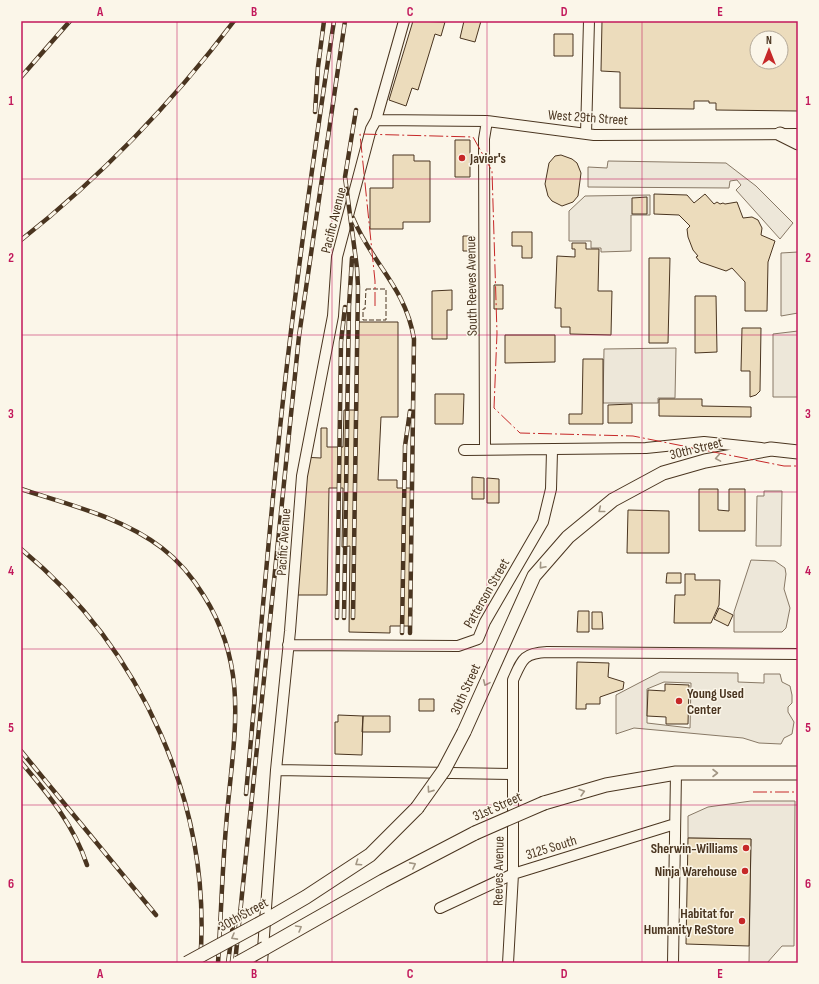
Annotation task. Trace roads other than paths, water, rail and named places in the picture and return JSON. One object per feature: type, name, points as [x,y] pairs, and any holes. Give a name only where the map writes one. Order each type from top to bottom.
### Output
[{"type":"main road","points":[[780,134],[798,143]]},
{"type":"main road","name":"30th Street","points":[[187,963],[306,897],[370,855],[417,808],[444,770],[464,732],[534,576],[568,537],[613,500],[663,473],[705,461],[770,450],[798,452]]},
{"type":"main road","name":"31st Street","points":[[238,963],[383,881],[476,832],[544,802],[606,785],[676,773],[798,773]]},
{"type":"street","name":"Pacific Avenue","points":[[262,963],[276,770],[302,476],[333,316],[337,257],[404,21]]},
{"type":"street","points":[[586,134],[588,21]]},
{"type":"street","name":"West 29th Street","points":[[374,125],[488,122],[586,134],[798,134]]},
{"type":"street","name":"South Reeves Avenue","points":[[485,450],[486,325],[484,139],[488,122]]},
{"type":"street","name":"30th Street","points":[[464,450],[552,451],[646,448],[704,442],[770,450]]},
{"type":"street","name":"Patterson Street","points":[[288,645],[458,646],[478,639],[485,622],[543,522],[551,489],[552,451]]},
{"type":"street","name":"Reeves Avenue","points":[[508,963],[513,874],[513,680],[521,662],[532,652],[798,654]]},
{"type":"street","name":"31st Street","points":[[276,770],[513,774]]},
{"type":"street","points":[[673,963],[676,773]]},
{"type":"street","name":"3125 South","points":[[440,908],[513,874],[675,824]]},
{"type":"railway","points":[[21,77],[70,21]]},
{"type":"railway","points":[[21,240],[80,190],[135,137],[186,81],[234,21]]},
{"type":"railway","points":[[315,112],[318,67],[324,21]]},
{"type":"railway","points":[[246,794],[273,494],[286,375],[307,205],[334,21]]},
{"type":"railway","points":[[235,963],[299,336],[345,21]]},
{"type":"railway","points":[[353,618],[358,287],[357,268],[345,177],[356,110]]},
{"type":"railway","points":[[353,218],[369,249],[396,290],[410,320],[414,339],[410,633]]},
{"type":"railway","points":[[344,618],[349,306],[352,258]]},
{"type":"railway","points":[[337,618],[341,342],[345,307]]},
{"type":"railway","points":[[402,633],[405,446],[410,411]]},
{"type":"railway","points":[[21,489],[94,513],[130,528],[146,537],[162,548],[180,564],[204,596],[219,624],[229,652],[234,680],[235,708],[218,963]]},
{"type":"railway","points":[[21,549],[64,589],[102,634],[134,682],[161,734],[181,789],[195,846],[201,904],[200,963]]},
{"type":"railway","points":[[21,751],[156,915]]},
{"type":"railway","points":[[21,762],[68,823],[82,850],[87,865]]},
{"type":"railway","points":[[228,963],[234,917]]},
{"type":"place","name":"Javier's","points":[[462,158]]},
{"type":"place","name":"Young Used Center","points":[[679,701]]},
{"type":"place","name":"Sherwin-Williams","points":[[746,848]]},
{"type":"place","name":"Ninja Warehouse","points":[[745,871]]},
{"type":"place","name":"Habitat for Humanity ReStore","points":[[742,921]]}]
